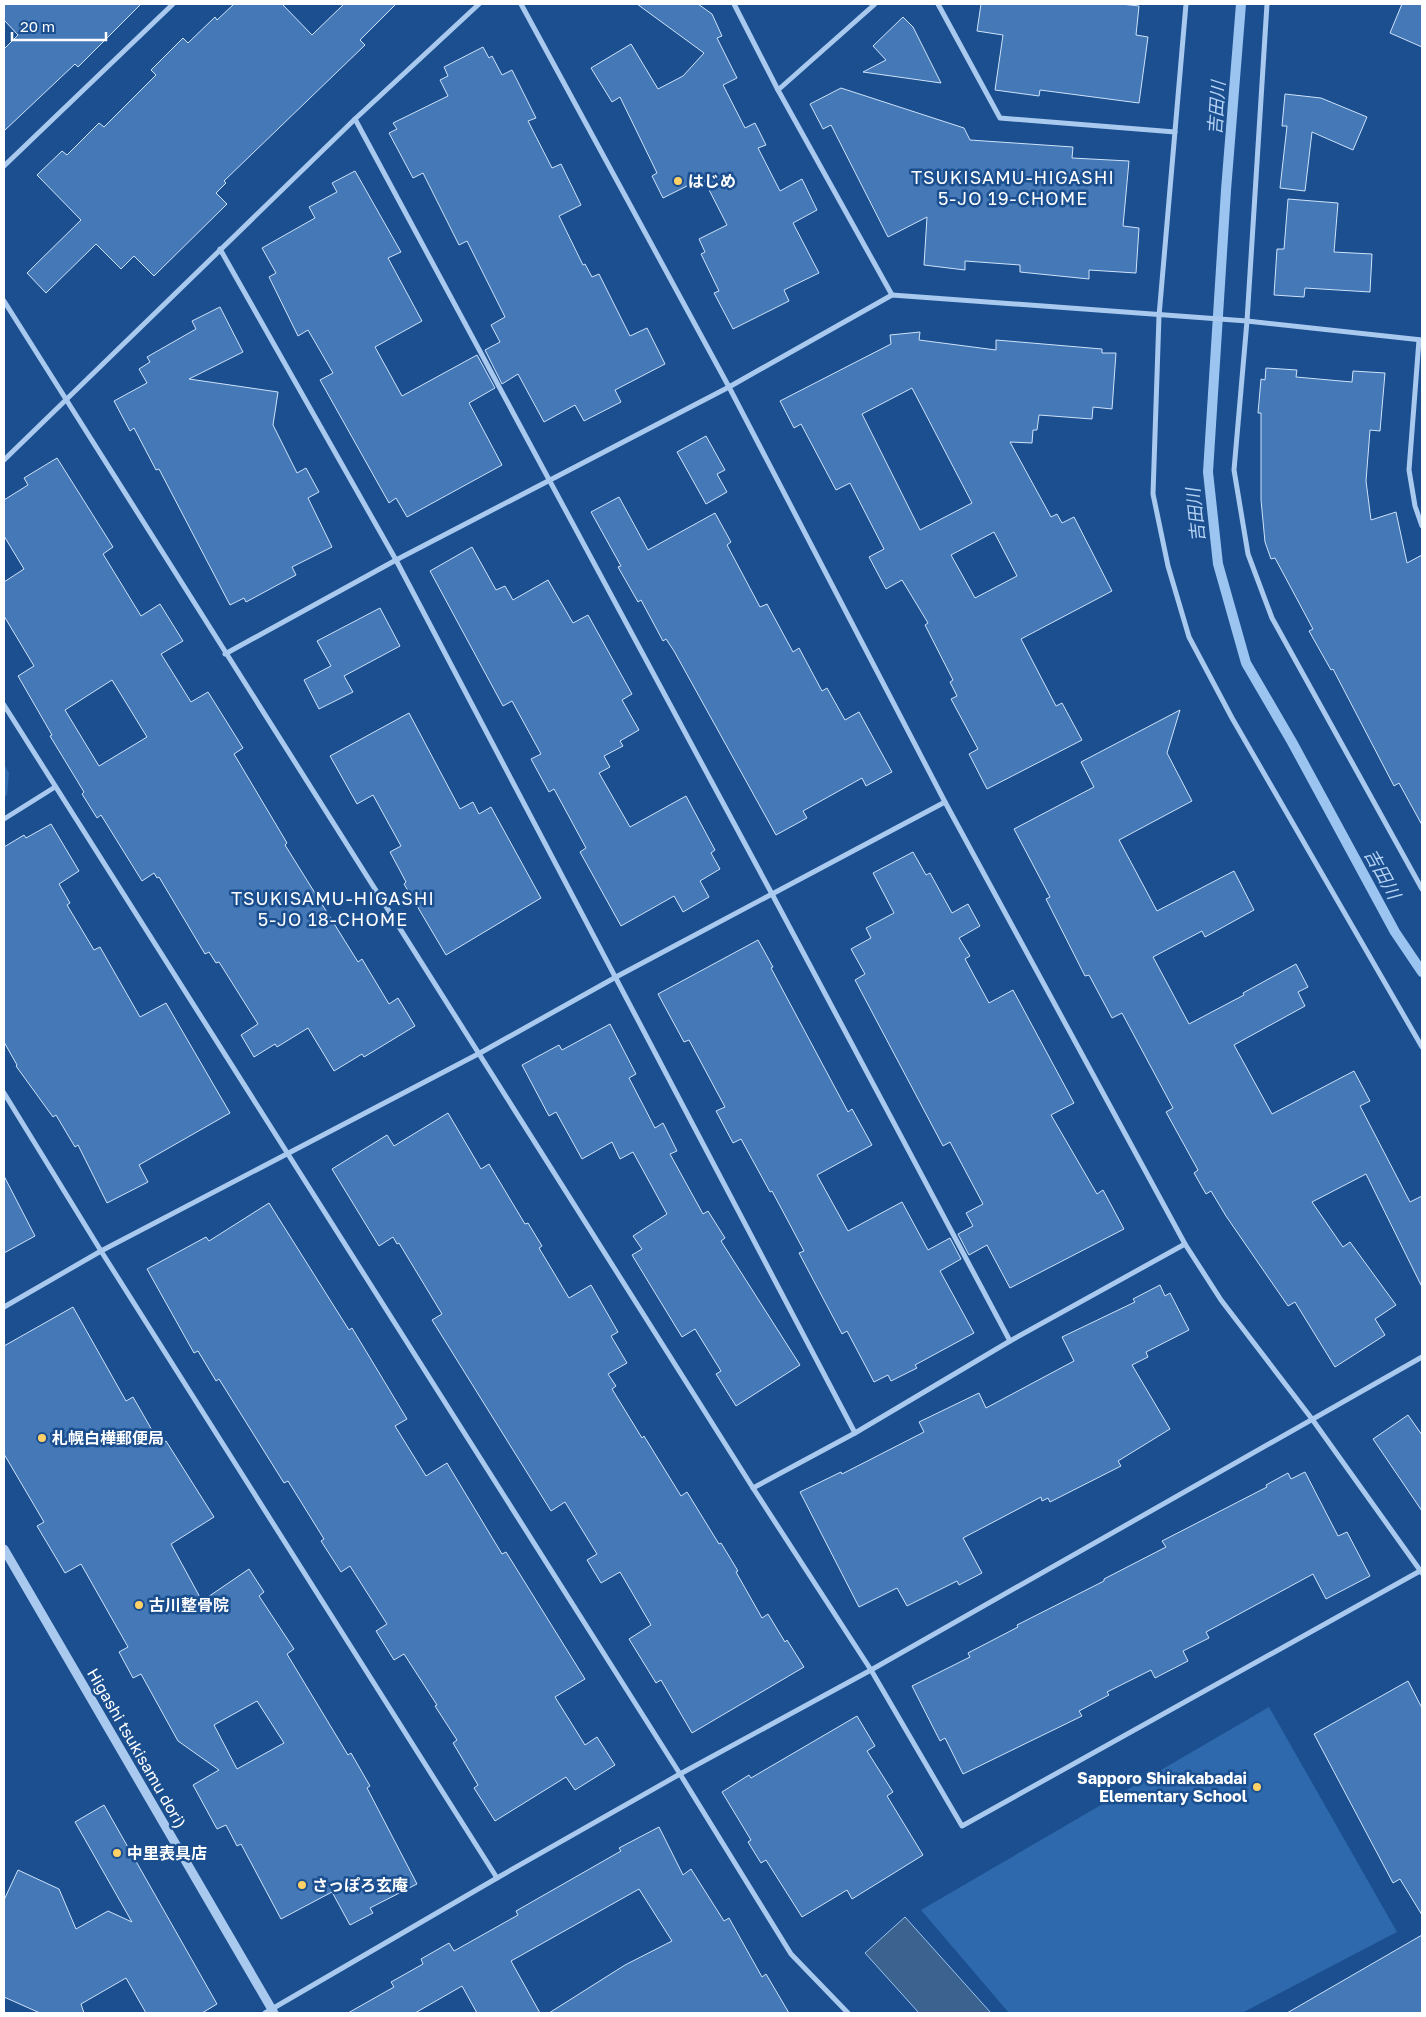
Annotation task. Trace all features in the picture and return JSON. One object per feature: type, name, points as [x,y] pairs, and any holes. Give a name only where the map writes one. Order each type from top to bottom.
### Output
[{"type":"street","points":[[4,166],[173,4]]},
{"type":"street","points":[[4,460],[355,120],[479,4]]},
{"type":"street","points":[[4,301],[752,1488],[871,1670],[962,1826],[1421,1572],[1312,1419],[1221,1300],[1185,1244],[945,802],[729,388],[520,4]]},
{"type":"street","points":[[734,4],[778,90],[892,295]]},
{"type":"street","points":[[778,90],[875,4]]},
{"type":"street","points":[[938,4],[1000,118],[1175,132]]},
{"type":"street","points":[[1186,4],[1159,316],[1152,494],[1168,566],[1189,637],[1232,718],[1422,1048]]},
{"type":"street","points":[[1267,4],[1247,321],[1234,470],[1248,554],[1272,618],[1422,889]]},
{"type":"street","points":[[355,120],[772,894],[1010,1341]]},
{"type":"street","points":[[220,250],[396,560],[855,1433]]},
{"type":"street","points":[[225,654],[396,560],[729,388],[892,295],[1177,318],[1247,321],[1421,340],[1409,470],[1415,506],[1422,526]]},
{"type":"street","points":[[4,705],[680,1774],[791,1954],[848,2013]]},
{"type":"street","points":[[4,819],[55,787]]},
{"type":"street","points":[[4,1307],[101,1251],[480,1054],[616,977],[945,802]]},
{"type":"street","points":[[4,1093],[101,1251],[497,1878]]},
{"type":"street","points":[[752,1488],[855,1433],[1010,1341],[1185,1244]]},
{"type":"street","points":[[270,2012],[497,1878],[680,1774],[871,1670],[1422,1357]]},
{"type":"street","name":"Higashi tsukisamu dori)","points":[[4,1549],[270,2012]]},
{"type":"shaded area","points":[[4,764],[9,773],[7,795],[4,797]]},
{"type":"shaded area","points":[[1269,1707],[1397,1932],[1242,2013],[1009,2013],[921,1910]]},
{"type":"shaded area","points":[[905,1917],[991,2013],[919,2013],[865,1953]]},
{"type":"building","points":[[4,4],[141,4],[78,67],[75,64],[4,131],[4,49],[18,35],[4,20]]},
{"type":"building","points":[[234,4],[282,4],[312,35],[344,4],[396,4],[360,40],[365,45],[224,181],[226,183],[216,193],[227,204],[154,276],[134,256],[121,269],[96,244],[46,293],[27,273],[81,220],[37,175],[62,151],[67,155],[99,123],[104,127],[156,75],[151,70],[183,38],[188,43],[215,17],[217,20]]},
{"type":"building","points":[[637,4],[698,4],[712,14],[722,36],[717,38],[737,78],[723,85],[745,128],[755,123],[766,145],[758,148],[780,191],[802,179],[817,210],[793,223],[819,273],[784,290],[789,301],[733,329],[714,293],[719,291],[701,254],[705,252],[699,239],[727,225],[703,178],[663,198],[652,176],[657,173],[620,97],[612,102],[591,68],[631,44],[658,89],[683,76],[704,53]]},
{"type":"building","points":[[981,4],[1121,4],[1139,6],[1136,35],[1148,37],[1139,103],[1040,90],[1039,96],[995,90],[1003,35],[977,31]]},
{"type":"building","points":[[1402,4],[1422,4],[1422,47],[1390,33]]},
{"type":"building","points":[[903,17],[913,27],[941,83],[863,72],[886,60],[873,46]]},
{"type":"building","points":[[483,47],[489,58],[492,56],[502,75],[512,70],[536,118],[528,121],[552,168],[561,164],[581,205],[559,216],[583,265],[585,264],[592,277],[599,274],[630,336],[647,328],[665,364],[615,390],[621,402],[584,421],[575,405],[544,422],[518,374],[502,384],[485,350],[500,342],[491,325],[505,317],[467,241],[459,245],[423,173],[413,178],[389,133],[397,129],[393,123],[448,96],[440,80],[448,76],[444,67]]},
{"type":"building","points":[[841,88],[964,128],[970,140],[1073,147],[1072,158],[1129,161],[1123,226],[1139,228],[1136,273],[1089,270],[1089,279],[1020,272],[1020,265],[965,261],[965,270],[924,265],[927,217],[888,237],[831,125],[823,129],[810,104]]},
{"type":"building","points":[[1285,94],[1321,98],[1367,117],[1353,150],[1312,132],[1305,191],[1280,188],[1287,126],[1282,126]]},
{"type":"building","points":[[355,171],[401,252],[388,258],[422,321],[375,347],[402,396],[477,355],[495,388],[469,403],[502,465],[407,517],[396,498],[389,503],[320,380],[333,373],[308,330],[298,336],[269,277],[276,273],[262,248],[315,218],[309,207],[337,192],[332,183]]},
{"type":"building","points":[[1288,199],[1338,203],[1334,252],[1372,254],[1370,292],[1305,288],[1304,297],[1274,295],[1277,249],[1284,249]]},
{"type":"building","points":[[220,307],[243,352],[189,379],[278,392],[273,425],[297,473],[306,468],[319,492],[308,498],[332,547],[292,567],[296,575],[246,602],[244,598],[230,605],[159,469],[156,470],[134,428],[130,431],[114,401],[147,383],[139,369],[150,362],[147,357],[196,329],[192,321]]},
{"type":"building","points":[[920,332],[919,340],[996,350],[996,340],[1102,349],[1102,353],[1116,353],[1112,409],[1093,407],[1092,419],[1039,415],[1037,430],[1033,430],[1032,443],[1010,442],[1051,517],[1057,514],[1062,523],[1074,517],[1112,591],[1021,639],[1056,706],[1062,703],[1082,740],[987,789],[969,754],[978,749],[951,699],[957,696],[950,682],[953,680],[925,625],[928,623],[902,580],[886,589],[869,557],[884,549],[850,483],[836,490],[801,424],[794,428],[780,401],[891,344],[890,335]],"holes":[[[912,388],[972,503],[920,530],[862,414]],[[994,532],[1017,576],[975,598],[951,555]]]},
{"type":"building","points":[[1266,368],[1297,370],[1296,377],[1352,382],[1353,371],[1385,373],[1380,431],[1370,430],[1366,481],[1371,520],[1396,512],[1407,563],[1422,555],[1422,825],[1399,783],[1394,786],[1333,669],[1331,670],[1309,631],[1313,629],[1275,558],[1271,559],[1265,542],[1261,500],[1261,413],[1258,413],[1261,379],[1265,380]]},
{"type":"building","points":[[706,436],[725,470],[717,474],[727,492],[706,504],[677,452]]},
{"type":"building","points":[[57,458],[113,547],[103,554],[141,616],[160,604],[183,641],[161,654],[191,702],[208,692],[243,748],[234,754],[287,843],[285,845],[358,962],[362,959],[389,1004],[398,998],[415,1026],[364,1057],[362,1054],[334,1071],[308,1028],[277,1047],[275,1044],[254,1057],[241,1035],[258,1024],[219,962],[216,963],[209,952],[205,954],[159,877],[157,878],[154,873],[142,881],[101,815],[97,818],[18,676],[34,666],[4,616],[4,582],[24,569],[4,536],[4,500],[28,485],[24,478]],"holes":[[[112,680],[147,737],[99,766],[65,710]]]},
{"type":"building","points":[[619,497],[648,550],[715,513],[731,542],[727,545],[760,607],[767,604],[793,652],[799,648],[822,691],[827,688],[845,720],[859,712],[892,772],[866,786],[862,778],[803,811],[807,818],[776,835],[674,651],[666,639],[663,641],[641,600],[638,602],[618,567],[621,566],[591,512]]},
{"type":"building","points":[[472,547],[496,590],[505,586],[513,600],[548,580],[573,623],[588,615],[632,694],[622,700],[639,730],[620,741],[623,746],[604,756],[610,767],[599,773],[630,827],[686,796],[715,850],[711,853],[720,869],[700,881],[709,897],[683,912],[674,896],[621,926],[580,852],[586,848],[554,789],[549,792],[531,759],[541,754],[512,701],[503,706],[430,571]]},
{"type":"building","points":[[380,608],[400,646],[344,676],[353,692],[319,709],[304,680],[331,666],[317,641]]},
{"type":"building","points":[[1180,710],[1167,753],[1192,801],[1119,840],[1157,911],[1234,871],[1254,910],[1205,937],[1202,931],[1153,957],[1189,1024],[1244,995],[1243,993],[1296,964],[1308,987],[1298,992],[1305,1006],[1234,1045],[1272,1114],[1354,1071],[1370,1101],[1360,1106],[1410,1202],[1422,1196],[1422,1287],[1366,1174],[1312,1202],[1343,1247],[1350,1242],[1396,1305],[1375,1319],[1385,1335],[1335,1367],[1295,1302],[1288,1306],[1211,1191],[1206,1194],[1194,1173],[1198,1170],[1166,1112],[1173,1108],[1122,1013],[1112,1018],[1089,975],[1085,976],[1046,899],[1050,897],[1014,829],[1094,787],[1081,762]]},
{"type":"building","points":[[409,713],[460,809],[473,802],[479,814],[491,807],[541,898],[446,955],[404,884],[406,882],[390,852],[401,846],[373,795],[357,804],[330,756]]},
{"type":"building","points":[[51,824],[79,871],[59,884],[70,903],[67,905],[94,950],[100,947],[140,1017],[166,1003],[230,1113],[139,1165],[148,1182],[107,1203],[78,1145],[75,1147],[56,1115],[53,1117],[16,1066],[4,1042],[4,847],[24,835],[26,838]]},
{"type":"building","points":[[913,852],[926,875],[930,873],[952,913],[968,904],[980,926],[959,938],[970,956],[965,959],[989,1003],[1013,990],[1074,1103],[1051,1115],[1097,1194],[1103,1190],[1124,1229],[1010,1288],[987,1245],[969,1255],[958,1234],[973,1226],[966,1213],[983,1204],[950,1142],[943,1146],[855,980],[865,974],[851,949],[871,938],[866,928],[894,913],[873,873]]},
{"type":"building","points":[[758,940],[848,1112],[852,1109],[872,1145],[817,1175],[848,1231],[902,1202],[928,1250],[950,1238],[961,1259],[940,1271],[974,1333],[915,1365],[917,1368],[891,1381],[888,1375],[874,1382],[847,1331],[842,1334],[799,1253],[804,1251],[772,1191],[770,1192],[741,1139],[733,1143],[716,1111],[725,1107],[689,1040],[684,1042],[658,994]]},
{"type":"building","points":[[610,1024],[636,1074],[629,1078],[655,1128],[663,1123],[677,1151],[670,1154],[703,1214],[708,1211],[725,1238],[721,1241],[800,1365],[736,1406],[716,1374],[721,1371],[695,1329],[682,1337],[632,1255],[642,1249],[633,1236],[667,1214],[633,1152],[620,1159],[612,1142],[582,1159],[556,1112],[549,1116],[522,1065],[559,1045],[562,1050]]},
{"type":"building","points":[[448,1113],[481,1169],[489,1164],[525,1224],[528,1223],[542,1246],[539,1248],[569,1298],[591,1285],[618,1332],[611,1336],[627,1363],[608,1374],[616,1386],[612,1389],[681,1496],[687,1492],[719,1544],[721,1543],[762,1618],[768,1614],[785,1642],[787,1640],[804,1667],[692,1733],[661,1680],[656,1683],[629,1639],[651,1625],[620,1572],[601,1583],[587,1560],[597,1554],[565,1502],[551,1511],[432,1320],[442,1314],[399,1243],[397,1244],[393,1237],[379,1246],[332,1169],[387,1135],[394,1146]]},
{"type":"building","points":[[4,1176],[35,1236],[4,1253]]},
{"type":"building","points":[[269,1203],[349,1330],[352,1328],[407,1419],[395,1426],[426,1476],[447,1463],[502,1554],[506,1552],[585,1679],[555,1697],[585,1745],[597,1737],[615,1765],[575,1790],[566,1777],[495,1821],[474,1788],[478,1785],[453,1743],[457,1740],[435,1706],[437,1705],[404,1654],[394,1660],[376,1631],[387,1624],[350,1566],[341,1572],[321,1541],[324,1539],[288,1481],[284,1483],[219,1379],[216,1381],[198,1351],[194,1353],[147,1269],[206,1237],[209,1241]]},
{"type":"building","points":[[1160,1285],[1165,1296],[1170,1293],[1189,1330],[1146,1352],[1148,1357],[1132,1365],[1170,1429],[1118,1461],[1121,1466],[1050,1502],[1048,1498],[1042,1501],[1041,1497],[963,1538],[982,1573],[959,1585],[957,1581],[907,1606],[897,1588],[859,1607],[800,1492],[841,1472],[842,1474],[924,1432],[919,1422],[979,1393],[986,1408],[1074,1361],[1062,1337],[1135,1302],[1133,1299]]},
{"type":"building","points":[[73,1307],[126,1401],[133,1397],[160,1444],[166,1441],[214,1517],[171,1544],[202,1601],[249,1569],[264,1592],[259,1596],[294,1649],[287,1654],[348,1755],[351,1753],[370,1786],[367,1788],[417,1884],[370,1908],[373,1913],[350,1925],[332,1892],[281,1919],[241,1844],[237,1846],[226,1825],[217,1829],[193,1785],[219,1770],[178,1741],[141,1674],[133,1678],[119,1652],[128,1647],[81,1564],[65,1573],[37,1526],[44,1522],[4,1454],[4,1346]],"holes":[[[257,1701],[284,1743],[237,1769],[214,1725]]]},
{"type":"building","points":[[1408,1415],[1422,1435],[1422,1511],[1373,1439]]},
{"type":"building","points":[[1305,1472],[1338,1536],[1347,1532],[1370,1576],[1326,1599],[1313,1574],[1206,1632],[1209,1638],[1183,1651],[1188,1661],[1155,1678],[1151,1670],[1107,1692],[1109,1695],[1079,1711],[1082,1716],[963,1774],[945,1738],[940,1741],[912,1686],[970,1657],[968,1653],[1018,1627],[1017,1625],[1166,1547],[1162,1541],[1267,1487],[1266,1485],[1288,1473],[1291,1479]]},
{"type":"building","points":[[1408,1681],[1422,1708],[1422,1915],[1400,1879],[1393,1883],[1314,1734]]},
{"type":"building","points":[[857,1716],[875,1746],[867,1751],[893,1792],[887,1796],[923,1855],[852,1899],[847,1890],[802,1917],[766,1860],[761,1863],[748,1842],[751,1840],[722,1792],[749,1775],[751,1778]]},
{"type":"building","points":[[104,1805],[217,2004],[202,2013],[146,2013],[126,1978],[81,2004],[84,2013],[40,2013],[4,1997],[4,1900],[18,1870],[59,1889],[76,1929],[108,1911],[132,1922],[75,1822]]},
{"type":"building","points":[[659,1827],[683,1875],[691,1869],[724,1921],[729,1918],[762,1977],[766,1974],[789,2013],[549,2013],[625,1965],[672,1941],[639,1889],[511,1961],[540,2013],[477,2013],[462,1986],[415,2013],[348,2013],[394,1987],[391,1982],[423,1964],[421,1959],[449,1943],[454,1951],[518,1915],[516,1911],[621,1851],[619,1848]]},
{"type":"building","points":[[1422,1935],[1422,2013],[1287,2013]]},
{"type":"waterway","name":"吉田川","points":[[1241,4],[1226,190],[1208,472],[1218,564],[1246,663],[1292,742],[1395,932],[1422,972]]},
{"type":"place","name":"はじめ","points":[[678,181]]},
{"type":"place","name":"札幌白樺郵便局","points":[[42,1438]]},
{"type":"place","name":"古川整骨院","points":[[139,1605]]},
{"type":"place","name":"Sapporo Shirakabadai Elementary School","points":[[1257,1787]]},
{"type":"place","name":"中里表具店","points":[[117,1853]]},
{"type":"place","name":"さっぽろ玄庵","points":[[302,1885]]},
{"type":"district","name":"TSUKISAMU-HIGASHI 5-JO 19-CHOME","points":[[1013,188]]},
{"type":"district","name":"TSUKISAMU-HIGASHI 5-JO 18-CHOME","points":[[333,910]]}]
